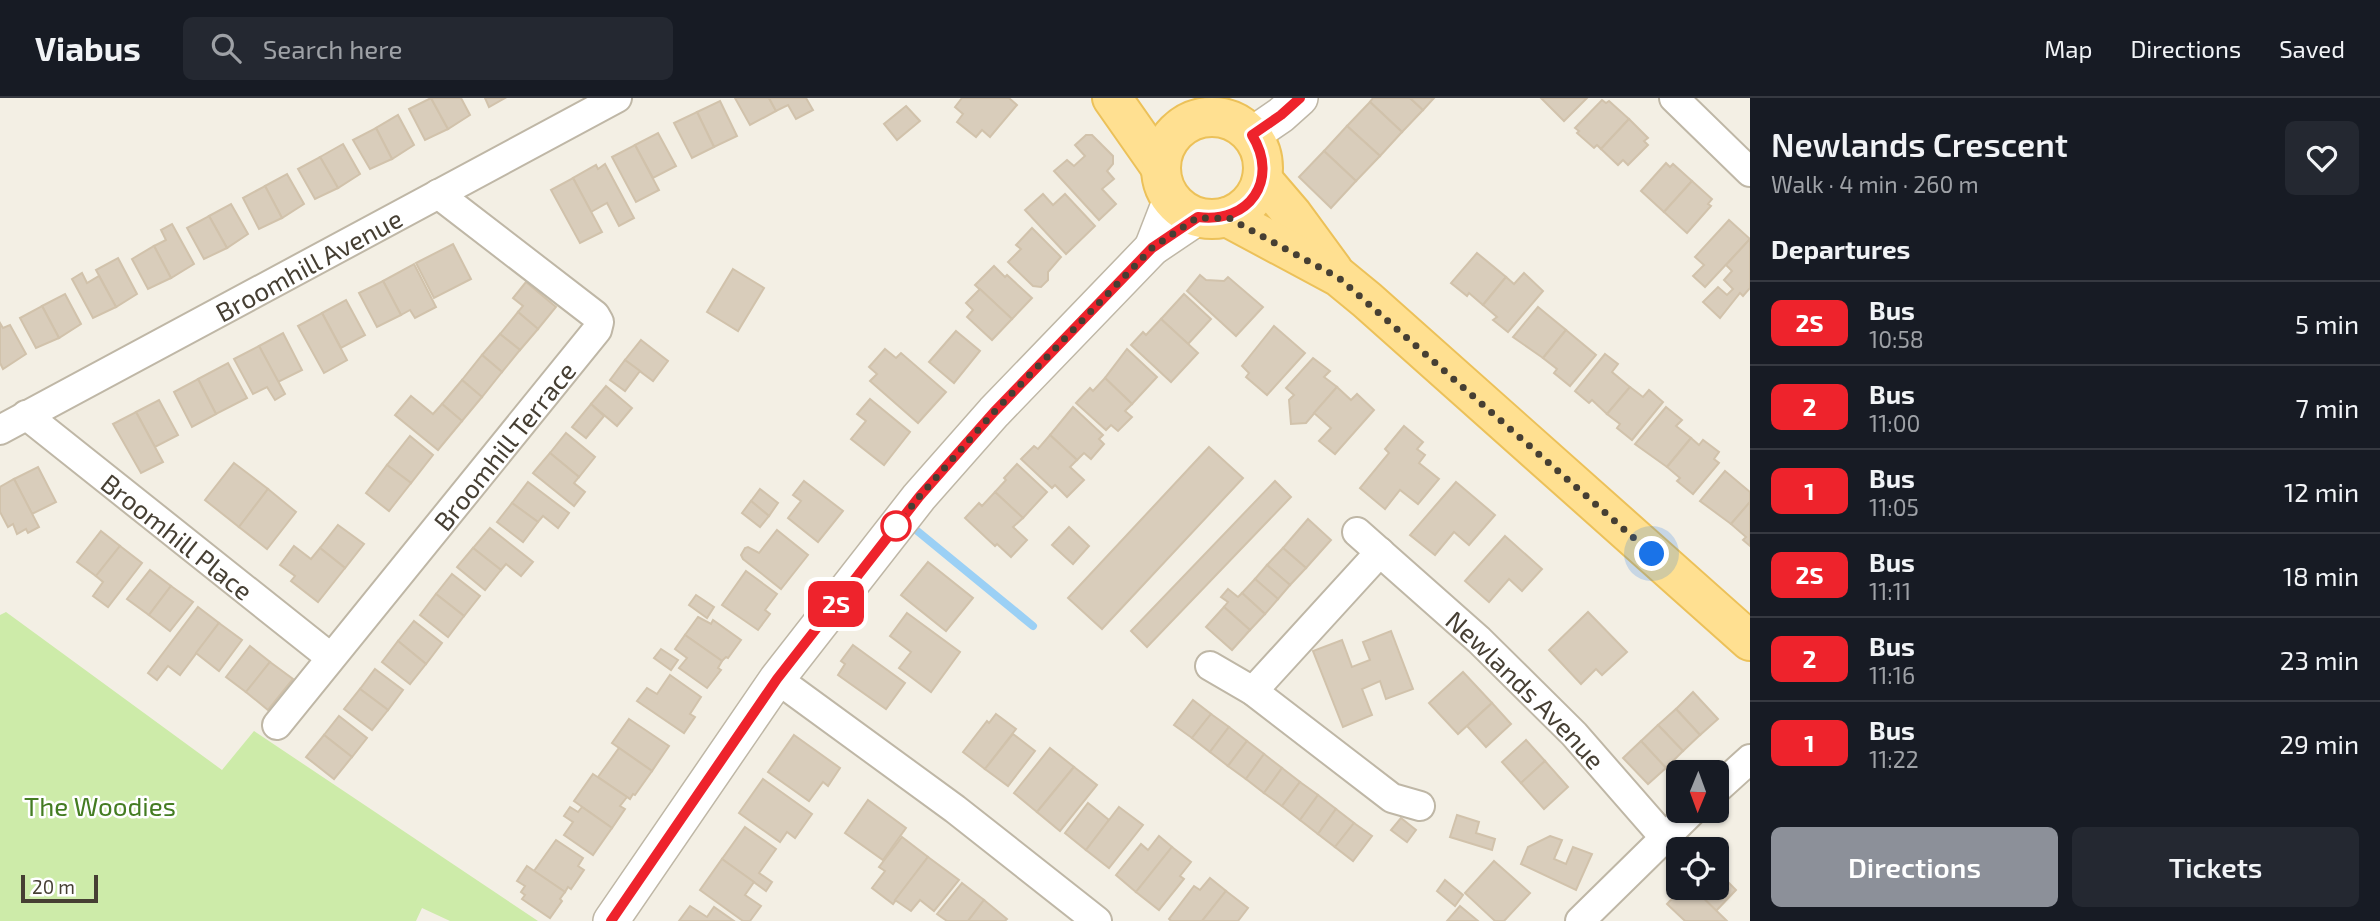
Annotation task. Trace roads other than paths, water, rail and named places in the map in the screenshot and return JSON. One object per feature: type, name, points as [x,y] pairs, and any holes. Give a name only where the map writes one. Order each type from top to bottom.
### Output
[{"type":"main road","points":[[1112,98],[1189,201],[1339,278]]},
{"type":"main road","points":[[1172,98],[1206,117]]},
{"type":"main road","points":[[1206,117],[1231,120],[1252,135],[1262,156],[1262,179],[1255,196],[1243,209],[1189,201],[1164,150],[1173,135],[1188,123],[1206,117]]},
{"type":"main road","points":[[1262,179],[1292,214],[1339,278],[1750,641]]},
{"type":"street","name":"Broomhill Avenue","points":[[0,429],[617,98]]},
{"type":"street","points":[[1252,135],[1300,98]]},
{"type":"street","points":[[1674,98],[1750,172]]},
{"type":"street","name":"Broomhill Terrace","points":[[277,725],[597,330],[599,322],[595,315],[438,194]]},
{"type":"street","points":[[611,921],[777,679],[919,497],[994,412],[1152,248],[1189,201]]},
{"type":"street","name":"Broomhill Place","points":[[26,415],[330,657]]},
{"type":"street","name":"Newlands Avenue","points":[[1357,532],[1479,640],[1574,734],[1664,837]]},
{"type":"street","points":[[1253,691],[1380,552]]},
{"type":"street","points":[[1210,666],[1253,691],[1392,798],[1420,806]]},
{"type":"street","points":[[777,679],[955,809],[1097,921]]},
{"type":"street","points":[[1729,778],[1750,759]]},
{"type":"street","points":[[1580,921],[1679,823]]},
{"type":"waterway","points":[[910,525],[1033,626]]},
{"type":"park label","name":"The Woodies","points":[[100,805]]}]
